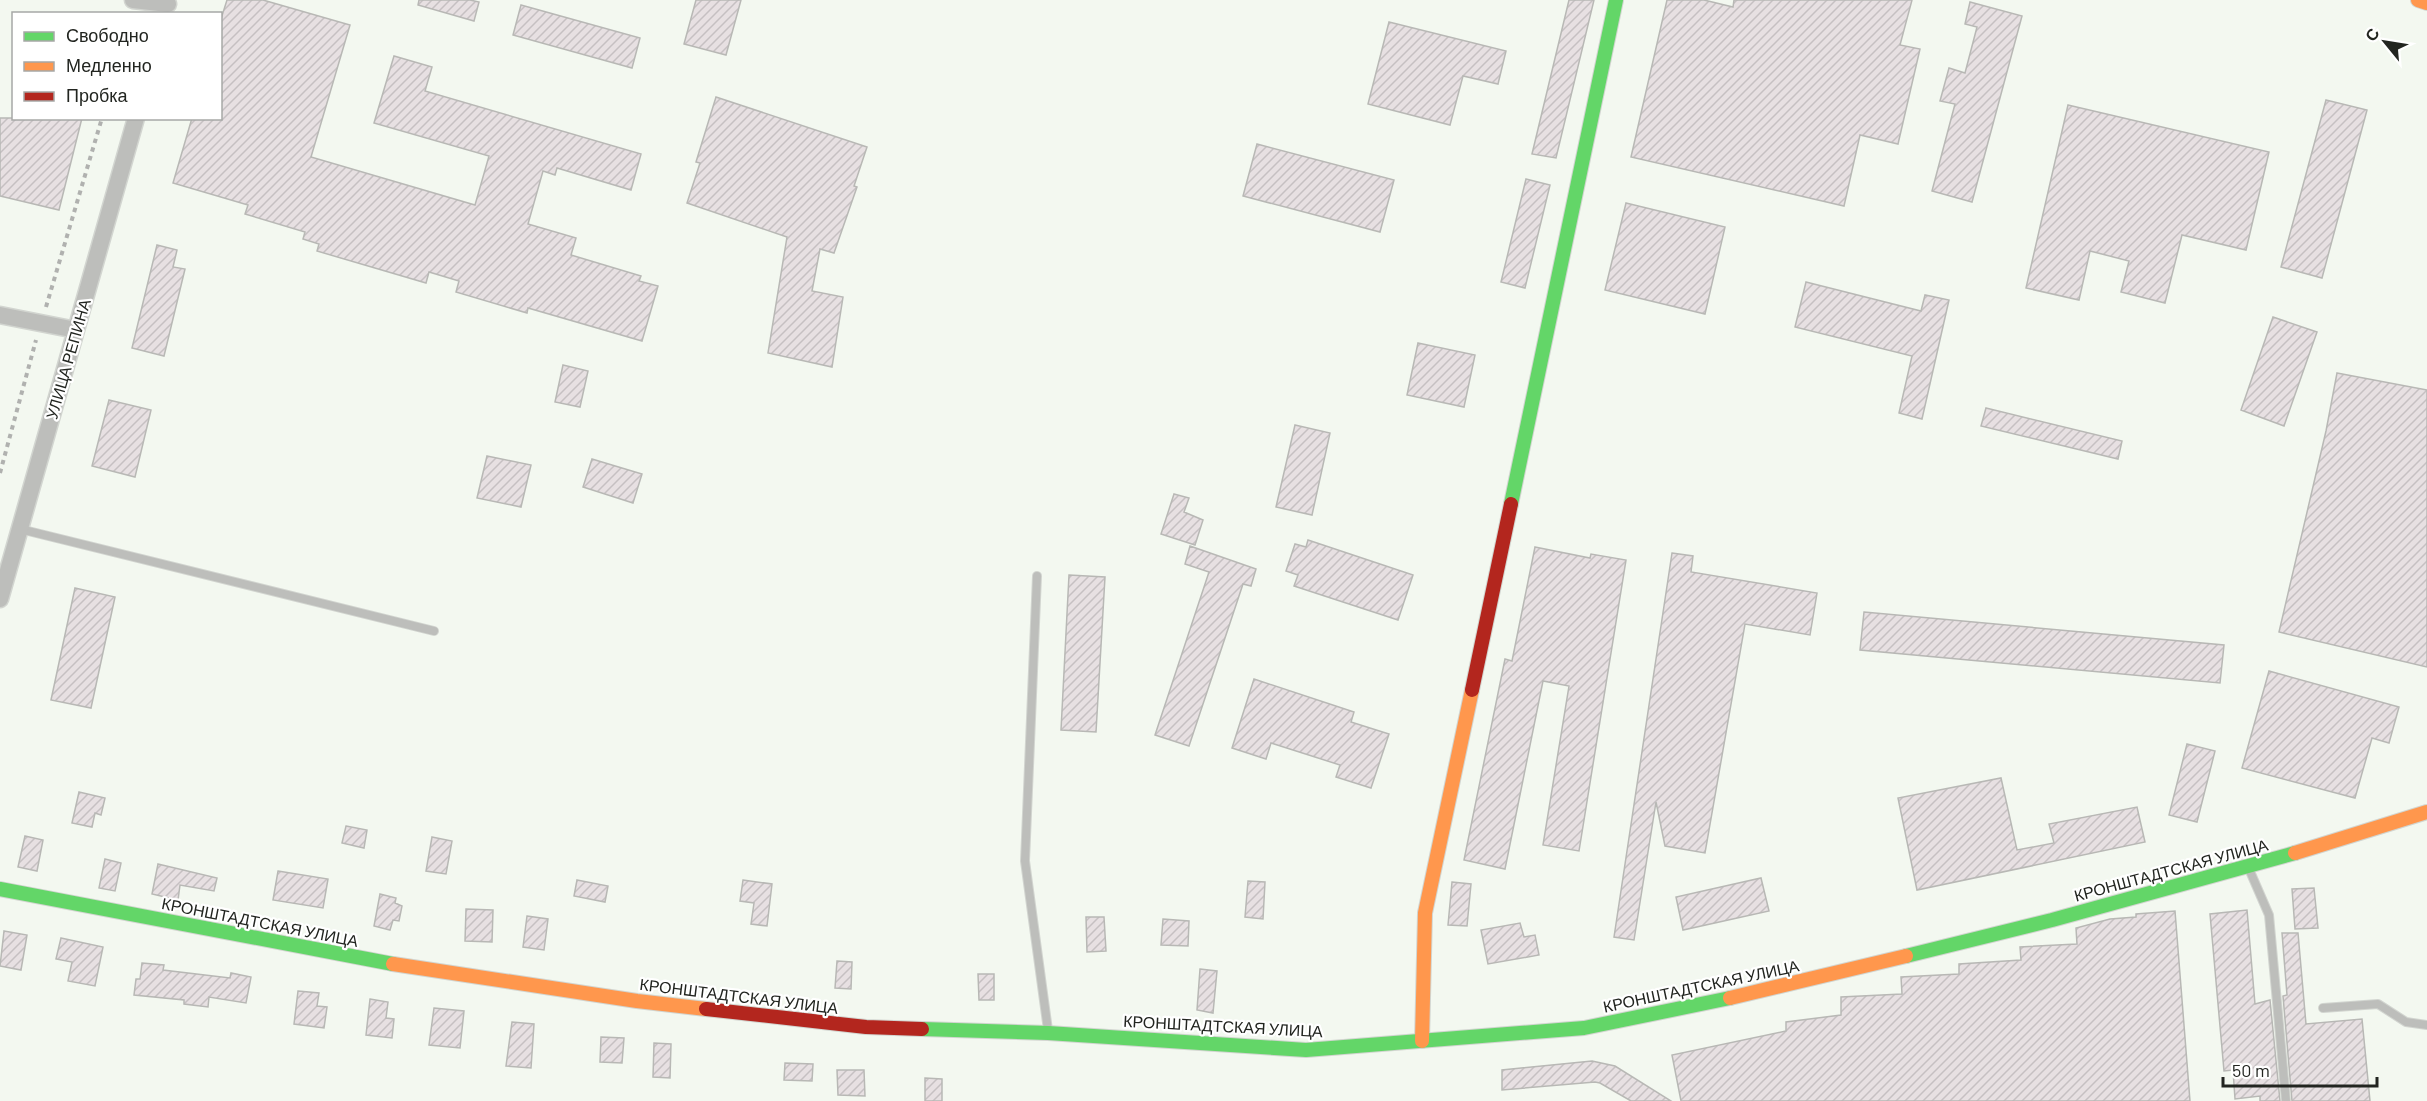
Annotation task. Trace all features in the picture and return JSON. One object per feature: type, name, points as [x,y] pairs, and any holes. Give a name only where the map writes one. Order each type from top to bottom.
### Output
[{"type":"street","points":[[133,0],[168,6]]},
{"type":"street","points":[[1422,1041],[1425,913],[1617,0]]},
{"type":"street","points":[[2418,0],[2427,3]]},
{"type":"street","name":"УЛИЦА РЕПИНА","points":[[0,598],[135,120]]},
{"type":"street","points":[[0,315],[76,330]]},
{"type":"street","name":"КРОНШТАДТСКАЯ УЛИЦА","points":[[0,889],[360,959],[637,1001],[866,1027],[1048,1033],[1306,1050],[1584,1028],[1770,990],[2052,920],[2247,866],[2427,812]]},
{"type":"lane","points":[[20,530],[434,631]]},
{"type":"lane","points":[[1037,576],[1025,861],[1048,1033]]},
{"type":"lane","points":[[2247,866],[2269,915],[2286,1101]]},
{"type":"lane","points":[[2323,1008],[2378,1004],[2406,1022],[2427,1025]]},
{"type":"path","points":[[0,473],[41,323],[101,120]]},
{"type":"building","points":[[227,0],[263,0],[350,25],[311,157],[475,205],[489,156],[374,123],[394,56],[432,67],[425,91],[641,154],[631,190],[557,168],[555,175],[543,171],[528,224],[576,238],[571,255],[641,276],[639,281],[658,286],[642,341],[528,308],[527,313],[456,292],[459,281],[429,272],[426,283],[317,251],[319,244],[303,239],[305,232],[245,214],[248,205],[173,183],[191,120],[222,120],[222,16]]},
{"type":"building","points":[[419,0],[479,2],[474,21],[418,5]]},
{"type":"building","points":[[696,0],[741,0],[726,55],[684,44]]},
{"type":"building","points":[[1569,0],[1594,0],[1556,158],[1532,154]]},
{"type":"building","points":[[1667,0],[1704,0],[1733,7],[1734,0],[1912,0],[1900,45],[1920,49],[1898,144],[1860,135],[1844,206],[1631,157]]},
{"type":"building","points":[[1970,2],[2022,16],[1972,202],[1932,191],[1955,104],[1940,101],[1949,68],[1965,73],[1977,27],[1965,24]]},
{"type":"building","points":[[521,5],[640,38],[632,68],[513,35]]},
{"type":"building","points":[[1389,22],[1506,51],[1498,84],[1463,76],[1450,125],[1368,104]]},
{"type":"building","points":[[716,97],[867,147],[854,186],[857,187],[834,253],[820,249],[812,291],[843,297],[832,367],[768,353],[787,237],[687,203],[700,163],[696,162]]},
{"type":"building","points":[[2326,100],[2367,110],[2322,278],[2281,267]]},
{"type":"building","points":[[2068,105],[2269,152],[2246,250],[2182,235],[2165,303],[2121,292],[2129,261],[2090,251],[2079,300],[2026,288]]},
{"type":"building","points":[[0,118],[82,120],[59,210],[0,196]]},
{"type":"building","points":[[1257,144],[1394,180],[1380,232],[1243,196]]},
{"type":"building","points":[[1526,179],[1550,185],[1525,288],[1501,282]]},
{"type":"building","points":[[1626,203],[1725,227],[1705,314],[1605,290]]},
{"type":"building","points":[[157,245],[177,250],[173,267],[185,269],[164,356],[132,348]]},
{"type":"building","points":[[1806,282],[1921,311],[1925,295],[1949,300],[1922,419],[1899,413],[1912,356],[1795,327]]},
{"type":"building","points":[[2273,317],[2317,332],[2284,426],[2241,410]]},
{"type":"building","points":[[1418,343],[1475,355],[1464,407],[1407,395]]},
{"type":"building","points":[[563,365],[588,371],[580,407],[555,402]]},
{"type":"building","points":[[2337,373],[2427,390],[2427,667],[2279,632],[2326,431]]},
{"type":"building","points":[[109,400],[151,410],[135,477],[92,466]]},
{"type":"building","points":[[1986,408],[2122,441],[2118,459],[1981,426]]},
{"type":"building","points":[[1295,425],[1330,433],[1312,515],[1276,507]]},
{"type":"building","points":[[487,456],[531,465],[521,507],[477,498]]},
{"type":"building","points":[[592,459],[642,474],[633,503],[583,487]]},
{"type":"building","points":[[1174,494],[1189,498],[1184,512],[1203,520],[1195,545],[1161,534]]},
{"type":"building","points":[[1308,540],[1413,575],[1398,620],[1294,586],[1298,575],[1286,571],[1295,544],[1306,547]]},
{"type":"building","points":[[1190,546],[1256,569],[1251,586],[1243,584],[1189,746],[1155,735],[1209,572],[1185,564]]},
{"type":"building","points":[[1535,547],[1590,558],[1591,554],[1626,560],[1579,851],[1543,845],[1569,686],[1543,681],[1505,869],[1464,860],[1505,659],[1512,661]]},
{"type":"building","points":[[1672,553],[1693,556],[1691,572],[1817,593],[1810,635],[1745,624],[1705,853],[1665,846],[1656,802],[1634,940],[1614,937]]},
{"type":"building","points":[[1069,575],[1105,577],[1096,732],[1061,730]]},
{"type":"building","points":[[75,588],[115,597],[91,708],[51,700]]},
{"type":"building","points":[[1864,612],[2224,645],[2220,683],[1860,650]]},
{"type":"building","points":[[2269,671],[2399,707],[2389,743],[2372,738],[2355,798],[2242,768]]},
{"type":"building","points":[[1254,679],[1354,712],[1351,722],[1389,734],[1371,788],[1336,777],[1340,765],[1271,743],[1266,759],[1232,748]]},
{"type":"building","points":[[2187,744],[2215,751],[2197,822],[2169,815]]},
{"type":"building","points":[[2001,778],[2017,850],[2054,843],[2049,824],[2137,807],[2145,842],[1917,890],[1898,798]]},
{"type":"building","points":[[79,792],[105,798],[101,815],[95,813],[92,827],[72,823]]},
{"type":"building","points":[[346,826],[367,830],[364,848],[342,843]]},
{"type":"building","points":[[25,836],[43,840],[37,871],[18,867]]},
{"type":"building","points":[[432,837],[452,841],[446,874],[426,871]]},
{"type":"building","points":[[105,859],[121,863],[115,891],[99,888]]},
{"type":"building","points":[[158,864],[217,878],[214,891],[180,885],[178,900],[152,894]]},
{"type":"building","points":[[278,871],[328,879],[323,908],[273,900]]},
{"type":"building","points":[[1761,878],[1769,911],[1683,930],[1676,897]]},
{"type":"building","points":[[577,880],[608,886],[605,902],[574,896]]},
{"type":"building","points":[[743,880],[772,884],[767,926],[751,924],[754,903],[740,901]]},
{"type":"building","points":[[1248,881],[1265,882],[1263,919],[1245,917]]},
{"type":"building","points":[[1452,882],[1471,884],[1467,926],[1448,925]]},
{"type":"building","points":[[2314,888],[2318,928],[2295,929],[2292,889]]},
{"type":"building","points":[[380,894],[396,898],[395,903],[402,906],[399,921],[393,920],[390,930],[374,926]]},
{"type":"building","points":[[466,909],[493,910],[492,942],[465,941]]},
{"type":"building","points":[[2247,910],[2255,1004],[2270,1000],[2280,1101],[2260,1101],[2260,1096],[2235,1099],[2233,1070],[2224,1071],[2210,914]]},
{"type":"building","points":[[2175,911],[2190,1101],[1681,1101],[1672,1055],[1786,1031],[1786,1022],[1841,1015],[1841,997],[1902,994],[1901,977],[1959,974],[1959,964],[2021,960],[2020,947],[2077,944],[2076,928],[2110,919],[2136,917],[2136,914]]},
{"type":"building","points":[[527,916],[548,919],[544,950],[523,947]]},
{"type":"building","points":[[1086,917],[1104,917],[1106,951],[1087,952]]},
{"type":"building","points":[[1163,919],[1189,921],[1188,946],[1161,945]]},
{"type":"building","points":[[1520,923],[1524,937],[1535,935],[1539,955],[1488,964],[1481,930]]},
{"type":"building","points":[[4,931],[27,935],[21,970],[0,966]]},
{"type":"building","points":[[2282,933],[2298,933],[2306,1024],[2362,1019],[2370,1101],[2292,1101],[2283,996],[2287,995]]},
{"type":"building","points":[[61,938],[103,947],[95,986],[68,981],[72,962],[56,959]]},
{"type":"building","points":[[837,961],[852,962],[851,989],[835,988]]},
{"type":"building","points":[[142,963],[164,965],[163,970],[230,978],[231,973],[251,977],[246,1003],[209,997],[208,1007],[184,1004],[184,1000],[134,995],[136,979],[140,979]]},
{"type":"building","points":[[1200,969],[1217,971],[1213,1013],[1197,1010]]},
{"type":"building","points":[[978,974],[994,974],[994,1000],[979,1000]]},
{"type":"building","points":[[298,991],[319,993],[317,1006],[327,1007],[324,1028],[294,1024]]},
{"type":"building","points":[[370,999],[388,1002],[386,1018],[394,1019],[392,1038],[366,1035]]},
{"type":"building","points":[[434,1008],[464,1011],[460,1048],[429,1045]]},
{"type":"building","points":[[512,1022],[534,1024],[531,1068],[506,1066]]},
{"type":"building","points":[[601,1037],[624,1038],[622,1063],[600,1062]]},
{"type":"building","points":[[654,1043],[671,1044],[670,1078],[653,1077]]},
{"type":"building","points":[[1592,1061],[1615,1066],[1671,1101],[1631,1101],[1595,1082],[1502,1090],[1502,1070]]},
{"type":"building","points":[[785,1063],[813,1064],[812,1081],[784,1080]]},
{"type":"building","points":[[837,1070],[864,1070],[865,1096],[838,1095]]},
{"type":"building","points":[[925,1078],[942,1079],[942,1101],[925,1101]]},
{"type":"traffic: fast","points":[[1511,504],[1616,0]]},
{"type":"traffic: fast","points":[[1906,956],[2052,920],[2295,853]]},
{"type":"traffic: fast","points":[[0,889],[393,964]]},
{"type":"traffic: fast","points":[[922,1029],[1048,1033],[1306,1050],[1584,1028],[1730,998]]},
{"type":"traffic: slow","points":[[2418,0],[2427,3]]},
{"type":"traffic: slow","points":[[1422,1041],[1425,913],[1472,690]]},
{"type":"traffic: slow","points":[[2295,853],[2427,812]]},
{"type":"traffic: slow","points":[[1730,998],[1906,956]]},
{"type":"traffic: slow","points":[[393,964],[637,1001],[706,1009]]},
{"type":"traffic: jam","points":[[1472,690],[1511,504]]},
{"type":"traffic: jam","points":[[706,1009],[866,1027],[922,1029]]}]
